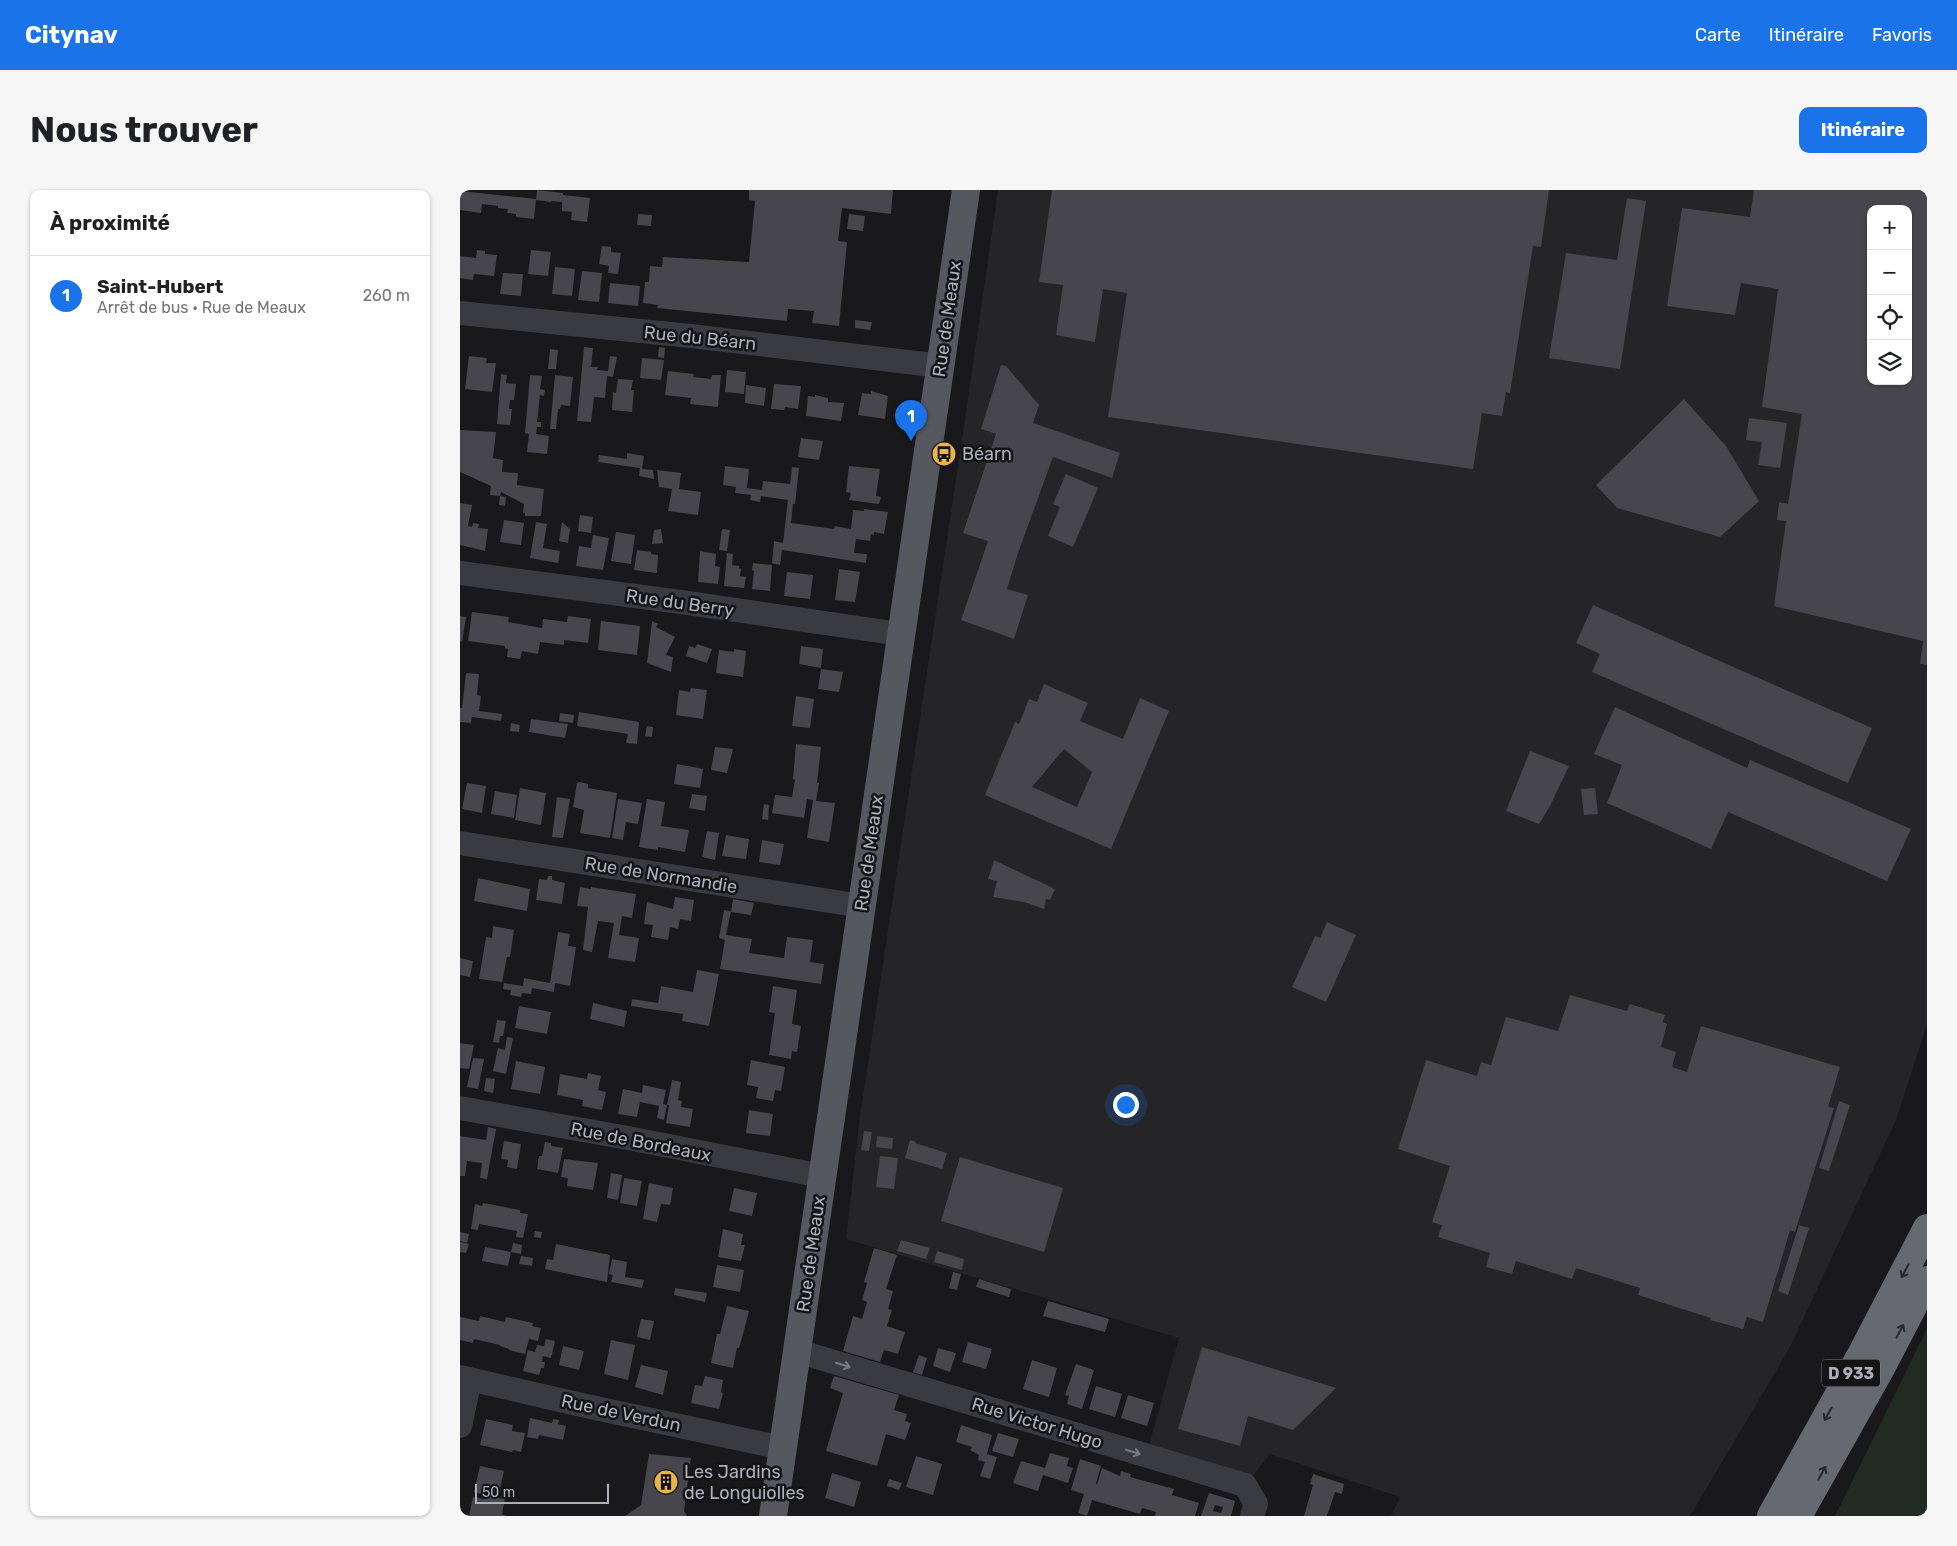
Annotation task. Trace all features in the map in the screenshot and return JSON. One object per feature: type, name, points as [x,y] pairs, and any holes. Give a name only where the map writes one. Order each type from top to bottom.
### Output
[{"type":"highway","name":"D 933","points":[[1771,1516],[1864,1351],[1927,1228]]},
{"type":"highway","name":"D 933","points":[[1798,1516],[1880,1370],[1927,1280]]},
{"type":"main road","name":"Rue de Meaux","points":[[773,1516],[966,190]]},
{"type":"street","name":"Rue du Béarn","points":[[460,313],[701,337],[941,366]]},
{"type":"street","name":"Rue du Berry","points":[[460,573],[681,602],[900,634]]},
{"type":"street","name":"Rue de Normandie","points":[[460,843],[862,906]]},
{"type":"street","name":"Rue de Bordeaux","points":[[460,1108],[628,1138],[822,1176]]},
{"type":"street","name":"Rue Victor Hugo","points":[[797,1351],[1245,1485],[1256,1504],[1252,1516]]},
{"type":"street","name":"Rue de Verdun","points":[[465,1378],[783,1448]]},
{"type":"street","points":[[460,1426],[465,1378]]},
{"type":"shaded area","points":[[998,190],[1927,190],[1927,1025],[1896,1120],[1789,1349],[1690,1516],[1391,1516],[1400,1497],[1270,1454],[1252,1477],[1149,1445],[1179,1338],[846,1239],[859,1123]]},
{"type":"shaded area","points":[[1927,1329],[1927,1516],[1835,1516]]},
{"type":"building","points":[[537,190],[590,198],[587,222],[571,220],[572,212],[562,211],[562,202],[536,200],[534,219],[516,217],[516,214],[507,213],[508,209],[482,204],[481,213],[460,210],[460,191],[536,199]]},
{"type":"building","points":[[749,190],[893,190],[891,214],[842,208],[838,241],[847,242],[839,326],[812,323],[814,311],[788,309],[787,321],[657,308],[658,305],[643,303],[645,282],[649,282],[650,266],[662,267],[663,257],[749,262],[755,201],[749,200]]},
{"type":"building","points":[[1052,190],[1549,190],[1541,247],[1533,246],[1510,393],[1506,392],[1502,416],[1482,413],[1473,469],[1108,417],[1127,293],[1103,289],[1095,342],[1056,335],[1063,285],[1039,282]]},
{"type":"building","points":[[1754,190],[1927,190],[1927,665],[1920,664],[1923,641],[1774,606],[1786,521],[1777,520],[1779,502],[1788,504],[1802,414],[1762,407],[1778,289],[1741,283],[1735,315],[1667,306],[1682,208],[1750,217]]},
{"type":"building","points":[[1627,198],[1646,201],[1620,369],[1549,358],[1566,253],[1617,260]]},
{"type":"building","points":[[638,214],[652,215],[651,226],[637,225]]},
{"type":"building","points":[[849,214],[865,216],[863,231],[847,229]]},
{"type":"building","points":[[602,246],[611,247],[611,252],[621,253],[618,274],[608,273],[609,266],[599,264]]},
{"type":"building","points":[[477,250],[485,251],[485,254],[497,255],[494,276],[474,274],[473,280],[460,278],[460,256],[476,258]]},
{"type":"building","points":[[531,250],[551,252],[548,276],[528,274]]},
{"type":"building","points":[[555,267],[575,269],[572,296],[552,294]]},
{"type":"building","points":[[582,271],[602,273],[599,302],[578,300]]},
{"type":"building","points":[[503,273],[523,274],[521,296],[500,294]]},
{"type":"building","points":[[610,283],[640,286],[638,306],[608,303]]},
{"type":"building","points":[[855,320],[872,322],[870,330],[855,328]]},
{"type":"building","points":[[584,347],[593,348],[591,367],[598,367],[597,370],[608,371],[610,356],[617,357],[613,377],[607,376],[605,398],[594,397],[591,422],[577,421]]},
{"type":"building","points":[[659,347],[665,348],[664,358],[658,357]]},
{"type":"building","points":[[550,349],[558,350],[556,369],[548,369]]},
{"type":"building","points":[[469,356],[487,358],[486,363],[496,363],[492,392],[465,389]]},
{"type":"building","points":[[642,358],[664,360],[661,380],[640,378]]},
{"type":"building","points":[[1001,365],[1006,366],[1039,405],[1033,423],[1120,453],[1112,478],[1053,457],[1007,589],[1028,595],[1014,639],[961,620],[988,541],[963,533],[996,434],[981,429]]},
{"type":"building","points":[[727,370],[746,372],[744,394],[725,392]]},
{"type":"building","points":[[668,371],[694,374],[693,377],[711,379],[712,375],[721,375],[718,407],[690,404],[691,398],[665,395]]},
{"type":"building","points":[[501,374],[507,375],[506,383],[516,384],[514,400],[510,400],[509,409],[512,409],[510,425],[497,424]]},
{"type":"building","points":[[530,375],[542,376],[540,389],[545,390],[544,396],[540,395],[537,422],[541,422],[541,427],[537,427],[536,434],[549,436],[547,454],[527,452],[529,434],[525,433]]},
{"type":"building","points":[[555,375],[573,377],[570,406],[561,405],[560,409],[558,409],[556,429],[550,429]]},
{"type":"building","points":[[618,379],[633,380],[631,390],[634,390],[632,412],[612,410],[613,392],[616,393]]},
{"type":"building","points":[[774,384],[801,386],[798,409],[785,407],[784,410],[771,409]]},
{"type":"building","points":[[746,385],[766,388],[764,406],[745,403]]},
{"type":"building","points":[[871,391],[888,396],[885,419],[858,415],[862,393],[871,394]]},
{"type":"building","points":[[815,395],[828,398],[828,402],[844,403],[841,421],[806,416],[808,396],[815,397]]},
{"type":"building","points":[[1684,399],[1726,446],[1759,501],[1720,537],[1617,508],[1596,485]]},
{"type":"building","points":[[1749,418],[1787,423],[1780,468],[1758,465],[1762,442],[1746,440]]},
{"type":"building","points":[[460,430],[496,432],[493,458],[503,460],[502,472],[518,473],[517,485],[544,489],[541,516],[525,516],[525,513],[523,513],[524,504],[501,492],[500,496],[490,495],[491,486],[460,472]]},
{"type":"building","points":[[801,438],[823,441],[819,460],[798,457]]},
{"type":"building","points":[[627,453],[644,456],[642,469],[653,470],[654,479],[639,476],[640,468],[598,462],[599,455],[627,459]]},
{"type":"building","points":[[725,466],[749,469],[747,488],[762,490],[763,481],[790,484],[792,467],[799,468],[791,523],[834,529],[835,526],[851,529],[853,510],[864,511],[864,509],[888,512],[884,534],[874,532],[874,535],[871,534],[870,541],[856,539],[854,553],[867,554],[866,563],[782,550],[780,565],[772,563],[774,541],[783,543],[788,500],[761,496],[760,502],[750,500],[751,495],[735,493],[736,487],[723,485]]},
{"type":"building","points":[[849,466],[880,469],[876,496],[881,497],[879,504],[849,500],[851,493],[846,492]]},
{"type":"building","points":[[657,470],[681,473],[679,489],[701,492],[698,515],[668,511],[672,489],[659,487]]},
{"type":"building","points":[[1066,474],[1098,488],[1073,547],[1048,536],[1060,507],[1053,504]]},
{"type":"building","points":[[500,496],[506,497],[505,506],[499,505]]},
{"type":"building","points":[[460,503],[472,505],[468,526],[472,527],[473,523],[479,524],[478,528],[488,529],[485,551],[460,545]]},
{"type":"building","points":[[580,515],[593,517],[591,533],[578,531]]},
{"type":"building","points":[[504,520],[524,523],[521,545],[500,542]]},
{"type":"building","points":[[536,522],[547,524],[543,548],[560,551],[558,563],[530,558]]},
{"type":"building","points":[[562,522],[570,529],[568,543],[559,541]]},
{"type":"building","points":[[661,529],[663,543],[652,544],[654,530]]},
{"type":"building","points":[[722,529],[730,530],[727,551],[719,550]]},
{"type":"building","points":[[616,532],[635,535],[631,564],[611,561]]},
{"type":"building","points":[[593,535],[609,538],[603,570],[576,566],[579,546],[591,548]]},
{"type":"building","points":[[637,550],[658,555],[657,573],[634,570]]},
{"type":"building","points":[[700,551],[716,554],[715,566],[720,567],[718,584],[698,582]]},
{"type":"building","points":[[727,553],[733,554],[732,565],[739,566],[741,569],[740,576],[746,577],[744,588],[724,586]]},
{"type":"building","points":[[753,563],[772,565],[770,591],[752,589]]},
{"type":"building","points":[[839,569],[860,572],[855,602],[835,600]]},
{"type":"building","points":[[787,572],[813,575],[810,599],[784,596]]},
{"type":"building","points":[[1593,605],[1872,728],[1848,783],[1592,672],[1600,654],[1576,643]]},
{"type":"building","points":[[472,612],[509,617],[508,622],[542,628],[543,619],[567,622],[568,616],[591,619],[588,643],[564,640],[564,645],[540,642],[538,654],[522,651],[520,659],[507,657],[508,649],[505,646],[468,641]]},
{"type":"building","points":[[460,616],[466,617],[462,642],[460,641]]},
{"type":"building","points":[[601,621],[640,626],[637,655],[598,650]]},
{"type":"building","points":[[652,621],[658,624],[656,627],[675,637],[666,655],[673,657],[671,672],[647,663]]},
{"type":"building","points":[[697,644],[712,649],[707,663],[686,656],[689,646],[695,648]]},
{"type":"building","points":[[801,646],[823,649],[821,668],[799,664]]},
{"type":"building","points":[[734,649],[746,651],[743,677],[716,673],[719,650],[734,652]]},
{"type":"building","points":[[821,669],[843,672],[839,692],[818,689]]},
{"type":"building","points":[[466,673],[479,674],[477,695],[481,696],[479,711],[502,714],[501,721],[472,717],[471,723],[460,722],[460,708],[462,708]]},
{"type":"building","points":[[1044,684],[1088,703],[1080,721],[1123,739],[1140,698],[1169,711],[1111,849],[985,795],[1015,722],[1019,724],[1029,699],[1037,702]],"holes":[[[1064,749],[1092,772],[1077,807],[1032,787]]]},
{"type":"building","points":[[691,688],[707,690],[703,719],[676,715],[679,690],[690,692]]},
{"type":"building","points":[[796,696],[814,699],[810,728],[792,726]]},
{"type":"building","points":[[1615,707],[1747,768],[1750,760],[1911,829],[1887,881],[1728,812],[1711,849],[1607,803],[1622,765],[1594,754]]},
{"type":"building","points":[[579,712],[639,722],[637,744],[626,743],[628,734],[577,726]]},
{"type":"building","points":[[560,713],[574,715],[573,723],[559,721]]},
{"type":"building","points":[[531,719],[568,724],[565,738],[529,732]]},
{"type":"building","points":[[511,723],[520,725],[519,732],[510,731]]},
{"type":"building","points":[[647,726],[653,727],[652,737],[645,736]]},
{"type":"building","points":[[796,744],[821,747],[816,801],[835,803],[829,842],[807,838],[813,800],[807,799],[804,818],[772,813],[775,795],[792,797],[795,780],[793,779]]},
{"type":"building","points":[[715,747],[733,749],[727,773],[711,770]]},
{"type":"building","points":[[1530,751],[1569,766],[1549,808],[1539,824],[1506,811]]},
{"type":"building","points":[[677,764],[703,769],[700,788],[674,784]]},
{"type":"building","points":[[467,783],[486,786],[482,813],[462,809]]},
{"type":"building","points":[[577,783],[588,784],[588,788],[617,793],[610,838],[580,833],[584,810],[573,807]]},
{"type":"building","points":[[520,788],[546,793],[541,825],[515,820]]},
{"type":"building","points":[[1595,788],[1598,814],[1584,815],[1581,789]]},
{"type":"building","points":[[495,791],[517,795],[514,818],[491,814]]},
{"type":"building","points":[[692,794],[707,796],[705,811],[689,808]]},
{"type":"building","points":[[557,797],[570,799],[563,838],[552,837]]},
{"type":"building","points":[[618,799],[642,803],[638,824],[626,822],[623,840],[612,838]]},
{"type":"building","points":[[647,799],[665,802],[661,826],[689,830],[685,852],[658,847],[658,850],[639,847]]},
{"type":"building","points":[[764,804],[769,805],[768,820],[762,819]]},
{"type":"building","points":[[707,831],[719,833],[715,860],[702,857]]},
{"type":"building","points":[[726,835],[749,839],[746,859],[722,856]]},
{"type":"building","points":[[762,840],[784,844],[780,865],[759,862]]},
{"type":"building","points":[[994,860],[1055,889],[1050,900],[1046,899],[1044,909],[1024,902],[993,897],[997,881],[988,879]]},
{"type":"building","points":[[548,876],[552,876],[552,880],[565,883],[562,904],[536,900],[539,879],[547,880]]},
{"type":"building","points":[[478,878],[530,889],[527,911],[474,901]]},
{"type":"building","points":[[580,887],[636,894],[632,918],[622,916],[619,935],[639,938],[635,962],[608,958],[614,923],[598,921],[592,952],[583,950],[588,907],[577,906]]},
{"type":"building","points":[[675,897],[694,900],[691,921],[680,919],[678,929],[670,927],[668,940],[651,937],[653,925],[644,924],[647,902],[673,909]]},
{"type":"building","points":[[733,899],[754,903],[751,915],[731,912]]},
{"type":"building","points":[[724,910],[731,911],[726,935],[752,939],[749,953],[784,958],[787,937],[813,940],[810,962],[824,964],[821,984],[720,969],[725,940],[719,938]]},
{"type":"building","points":[[1327,922],[1356,935],[1326,1002],[1292,987],[1315,936],[1320,938]]},
{"type":"building","points":[[493,926],[514,930],[510,957],[507,957],[502,982],[479,979],[486,937],[492,938]]},
{"type":"building","points":[[558,932],[570,934],[568,946],[576,947],[570,986],[555,983],[554,992],[532,988],[531,994],[522,993],[521,997],[510,995],[511,990],[503,989],[504,983],[523,986],[524,978],[550,983]]},
{"type":"building","points":[[460,958],[473,961],[470,977],[460,975]]},
{"type":"building","points":[[697,970],[719,974],[709,1026],[682,1021],[683,1014],[631,1006],[632,999],[658,1003],[661,986],[693,992]]},
{"type":"building","points":[[773,986],[797,990],[792,1024],[801,1026],[797,1052],[792,1051],[791,1059],[769,1055],[775,1013],[769,1012]]},
{"type":"building","points":[[1570,995],[1627,1011],[1630,1004],[1665,1015],[1663,1022],[1667,1024],[1661,1047],[1676,1052],[1672,1067],[1687,1072],[1701,1026],[1840,1067],[1828,1107],[1834,1108],[1795,1232],[1790,1230],[1763,1322],[1747,1317],[1743,1329],[1710,1320],[1711,1318],[1638,1295],[1640,1288],[1576,1268],[1572,1279],[1516,1261],[1512,1274],[1486,1267],[1490,1253],[1438,1237],[1442,1225],[1432,1222],[1450,1166],[1398,1149],[1426,1060],[1477,1076],[1481,1062],[1491,1065],[1506,1017],[1558,1031]]},
{"type":"building","points":[[593,1003],[627,1011],[624,1027],[590,1019]]},
{"type":"building","points":[[519,1006],[551,1012],[547,1034],[515,1028]]},
{"type":"building","points":[[497,1020],[506,1021],[503,1036],[500,1036],[499,1043],[493,1042]]},
{"type":"building","points":[[507,1037],[513,1038],[506,1074],[493,1071],[498,1048],[505,1050]]},
{"type":"building","points":[[460,1043],[474,1045],[469,1069],[460,1068]]},
{"type":"building","points":[[473,1058],[484,1059],[478,1089],[467,1087]]},
{"type":"building","points":[[751,1060],[785,1067],[781,1091],[775,1090],[773,1101],[756,1098],[758,1087],[747,1085]]},
{"type":"building","points":[[516,1061],[545,1067],[540,1094],[511,1089]]},
{"type":"building","points":[[588,1073],[601,1076],[598,1090],[606,1092],[602,1110],[582,1106],[583,1100],[557,1095],[560,1074],[587,1079]]},
{"type":"building","points":[[486,1078],[495,1079],[493,1093],[484,1091]]},
{"type":"building","points":[[672,1080],[681,1082],[678,1100],[682,1101],[681,1107],[693,1109],[690,1127],[666,1123]]},
{"type":"building","points":[[643,1085],[666,1090],[663,1104],[667,1105],[664,1120],[657,1118],[659,1106],[640,1102],[637,1117],[618,1114],[623,1089],[642,1093]]},
{"type":"building","points":[[1839,1101],[1850,1105],[1829,1171],[1819,1168]]},
{"type":"building","points":[[749,1110],[773,1114],[770,1136],[746,1133]]},
{"type":"building","points":[[488,1127],[496,1129],[487,1179],[480,1178],[482,1163],[467,1161],[465,1176],[460,1176],[460,1136],[486,1140]]},
{"type":"building","points":[[864,1131],[872,1132],[869,1151],[861,1150]]},
{"type":"building","points":[[877,1136],[893,1138],[892,1149],[876,1147]]},
{"type":"building","points":[[910,1140],[947,1153],[942,1169],[905,1158]]},
{"type":"building","points":[[504,1141],[521,1144],[517,1169],[507,1167],[508,1160],[501,1159]]},
{"type":"building","points":[[545,1142],[551,1143],[551,1146],[563,1148],[558,1173],[537,1169],[539,1156],[542,1156]]},
{"type":"building","points":[[880,1156],[898,1158],[894,1189],[876,1187]]},
{"type":"building","points":[[960,1157],[1063,1188],[1044,1252],[941,1221]]},
{"type":"building","points":[[564,1159],[598,1163],[593,1190],[567,1186],[568,1178],[561,1177]]},
{"type":"building","points":[[611,1173],[622,1175],[618,1200],[607,1198]]},
{"type":"building","points":[[624,1178],[642,1181],[637,1206],[620,1203]]},
{"type":"building","points":[[649,1183],[673,1188],[670,1205],[661,1204],[657,1222],[643,1219]]},
{"type":"building","points":[[734,1188],[757,1193],[752,1216],[729,1211]]},
{"type":"building","points":[[483,1203],[520,1210],[520,1213],[528,1214],[523,1238],[516,1237],[517,1231],[479,1224],[478,1230],[471,1229],[475,1204],[482,1206]]},
{"type":"building","points":[[1799,1225],[1809,1228],[1788,1295],[1778,1291]]},
{"type":"building","points":[[723,1229],[743,1234],[741,1245],[745,1245],[741,1261],[718,1257]]},
{"type":"building","points":[[535,1231],[542,1232],[541,1238],[534,1237]]},
{"type":"building","points":[[460,1232],[469,1234],[467,1243],[460,1241]]},
{"type":"building","points":[[901,1240],[930,1248],[926,1259],[897,1251]]},
{"type":"building","points":[[460,1242],[469,1244],[466,1253],[460,1252]]},
{"type":"building","points":[[513,1243],[522,1245],[521,1254],[511,1252]]},
{"type":"building","points":[[556,1244],[610,1255],[607,1282],[545,1269],[547,1259],[553,1260]]},
{"type":"building","points":[[485,1247],[511,1252],[508,1266],[482,1261]]},
{"type":"building","points":[[874,1248],[897,1255],[886,1289],[893,1291],[888,1309],[892,1310],[887,1326],[905,1332],[898,1354],[884,1350],[880,1362],[843,1351],[853,1316],[862,1319],[867,1302],[862,1300],[867,1283],[864,1282]]},
{"type":"building","points":[[937,1251],[964,1259],[962,1270],[934,1262]]},
{"type":"building","points":[[521,1256],[533,1258],[532,1266],[519,1264]]},
{"type":"building","points":[[612,1259],[627,1262],[625,1277],[644,1280],[642,1288],[611,1282],[613,1275],[609,1274]]},
{"type":"building","points":[[717,1265],[744,1270],[740,1292],[713,1287]]},
{"type":"building","points":[[953,1272],[961,1274],[957,1290],[949,1288]]},
{"type":"building","points":[[979,1279],[1011,1289],[1009,1297],[976,1287]]},
{"type":"building","points":[[675,1288],[707,1293],[705,1302],[674,1295]]},
{"type":"building","points":[[1048,1301],[1109,1319],[1105,1332],[1043,1316]]},
{"type":"building","points":[[727,1306],[749,1311],[739,1348],[737,1348],[733,1368],[711,1363],[717,1334],[720,1334]]},
{"type":"building","points":[[480,1316],[505,1322],[506,1317],[533,1323],[532,1326],[541,1328],[538,1341],[529,1339],[525,1354],[509,1350],[500,1345],[474,1339],[473,1343],[460,1340],[460,1317],[479,1321]]},
{"type":"building","points":[[641,1319],[654,1321],[650,1340],[637,1337]]},
{"type":"building","points":[[546,1339],[555,1341],[551,1358],[543,1356],[544,1368],[541,1368],[539,1375],[523,1371],[528,1350],[535,1352],[537,1345],[544,1346]]},
{"type":"building","points":[[611,1340],[635,1345],[628,1380],[604,1374]]},
{"type":"building","points":[[968,1342],[992,1349],[986,1369],[962,1362]]},
{"type":"building","points":[[563,1346],[584,1351],[579,1370],[559,1365]]},
{"type":"building","points":[[1202,1347],[1336,1388],[1293,1430],[1248,1416],[1240,1446],[1178,1429]]},
{"type":"building","points":[[938,1348],[956,1353],[950,1372],[933,1366]]},
{"type":"building","points":[[919,1355],[927,1358],[922,1375],[913,1372]]},
{"type":"building","points":[[1032,1360],[1057,1368],[1049,1397],[1023,1389]]},
{"type":"building","points":[[1076,1364],[1094,1370],[1082,1409],[1067,1404],[1069,1396],[1065,1395]]},
{"type":"building","points":[[641,1365],[668,1371],[663,1395],[635,1387]]},
{"type":"building","points":[[705,1376],[723,1380],[721,1392],[723,1393],[719,1409],[691,1403],[695,1385],[702,1386]]},
{"type":"building","points":[[834,1376],[899,1395],[894,1410],[907,1414],[905,1421],[911,1423],[905,1440],[886,1434],[877,1466],[826,1451],[843,1393],[830,1388]]},
{"type":"building","points":[[1096,1386],[1122,1394],[1115,1417],[1089,1409]]},
{"type":"building","points":[[1128,1395],[1154,1403],[1147,1426],[1121,1418]]},
{"type":"building","points":[[530,1418],[552,1423],[553,1419],[559,1420],[558,1424],[566,1426],[563,1440],[539,1435],[538,1439],[527,1437]]},
{"type":"building","points":[[486,1419],[513,1425],[512,1431],[525,1433],[521,1452],[513,1450],[512,1452],[480,1445]]},
{"type":"building","points":[[961,1425],[992,1435],[987,1454],[997,1457],[990,1479],[980,1476],[985,1462],[978,1460],[979,1455],[970,1450],[972,1447],[956,1442]]},
{"type":"building","points":[[998,1433],[1019,1439],[1013,1457],[992,1451]]},
{"type":"building","points":[[1050,1453],[1069,1458],[1067,1466],[1073,1468],[1068,1483],[1043,1475],[1038,1491],[1013,1483],[1021,1461],[1045,1468]]},
{"type":"building","name":"Les Jardins de Longuiolles","points":[[649,1454],[691,1458],[684,1511],[687,1516],[625,1516],[641,1505]]},
{"type":"building","points":[[916,1456],[942,1464],[933,1495],[906,1487]]},
{"type":"building","points":[[1080,1459],[1101,1466],[1097,1485],[1102,1468],[1120,1476],[1121,1471],[1131,1474],[1130,1477],[1174,1489],[1172,1495],[1199,1503],[1195,1516],[1155,1516],[1156,1512],[1142,1508],[1140,1514],[1092,1500],[1087,1516],[1078,1513],[1084,1494],[1071,1490]]},
{"type":"building","points":[[480,1466],[504,1471],[498,1498],[505,1499],[502,1514],[506,1516],[469,1516],[473,1497],[484,1499],[485,1495],[474,1492]]},
{"type":"building","points":[[832,1473],[861,1482],[854,1507],[825,1498]]},
{"type":"building","points":[[1313,1474],[1344,1484],[1342,1494],[1335,1492],[1327,1516],[1304,1516],[1313,1485],[1310,1484]]},
{"type":"building","points":[[889,1479],[902,1483],[899,1490],[887,1486]]},
{"type":"building","points":[[1209,1493],[1235,1501],[1231,1516],[1201,1516]],"holes":[[[1215,1505],[1223,1507],[1221,1513],[1213,1511]]]},
{"type":"place","name":"Saint-Hubert","points":[[911,441]]},
{"type":"place","name":"Béarn","points":[[944,454]]},
{"type":"place","name":"Les Jardins de Longuiolles","points":[[666,1482]]}]
